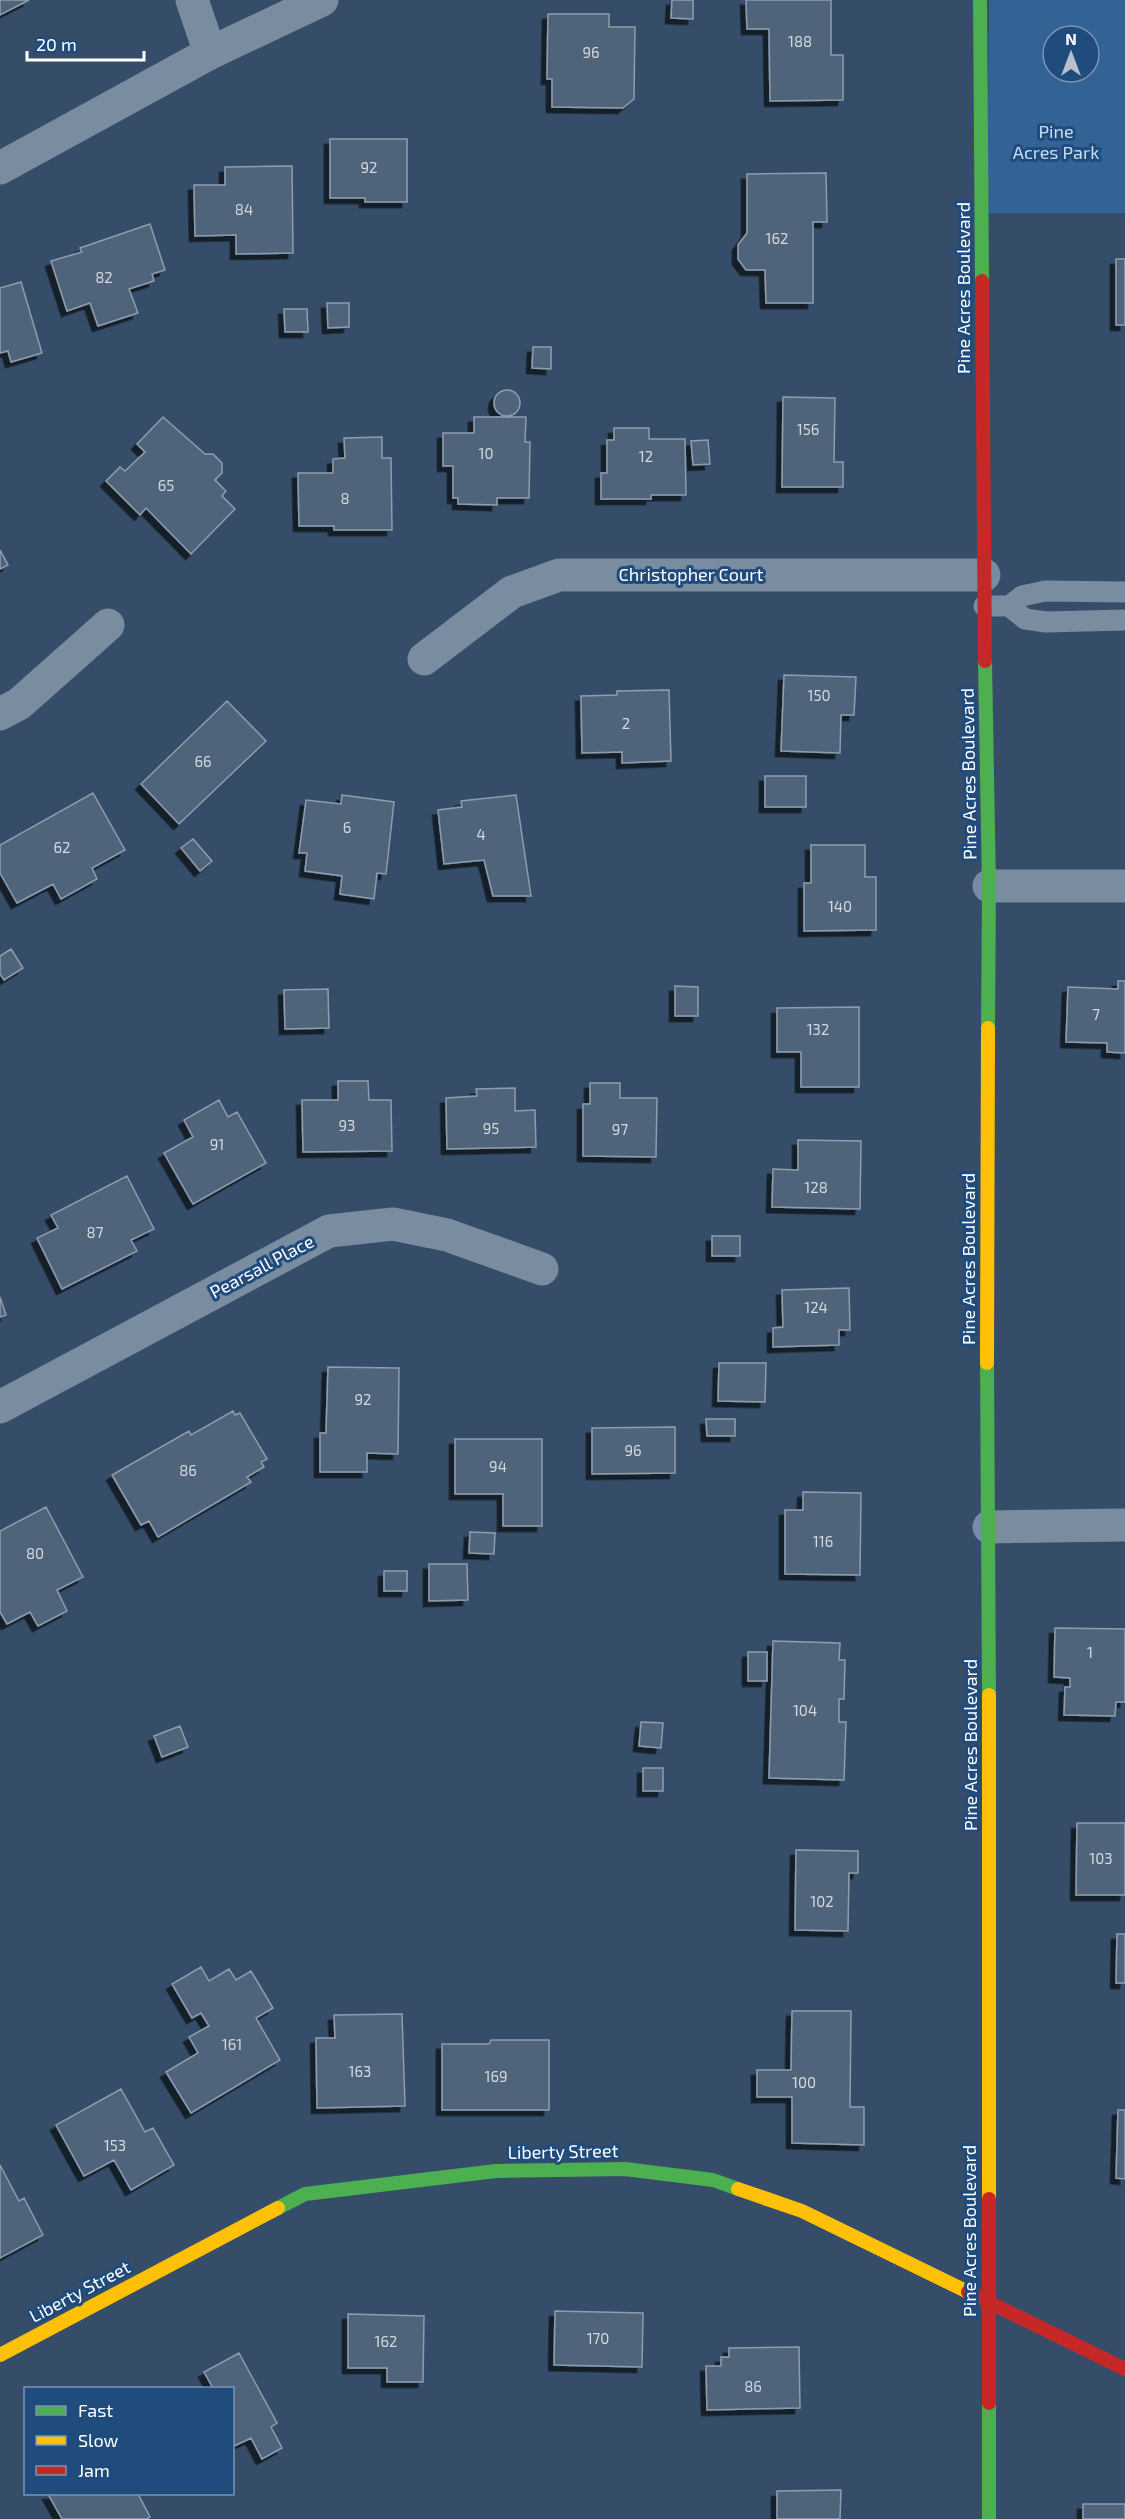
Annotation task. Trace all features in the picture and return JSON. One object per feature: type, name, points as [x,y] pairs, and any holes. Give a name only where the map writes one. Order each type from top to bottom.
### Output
[{"type":"street","points":[[192,0],[210,53]]},
{"type":"street","points":[[0,168],[210,53],[322,0]]},
{"type":"street","name":"Pine Acres Boulevard","points":[[980,0],[984,590],[989,886],[986,1303],[989,1527],[990,2519]]},
{"type":"street","name":"Christopher Court","points":[[424,659],[512,592],[559,575],[984,590]]},
{"type":"street","points":[[0,714],[19,704],[108,625]]},
{"type":"street","points":[[989,886],[1125,886]]},
{"type":"street","name":"Pearsall Place","points":[[0,1407],[329,1231],[393,1224],[447,1235],[542,1269]]},
{"type":"street","points":[[989,1527],[1125,1525]]},
{"type":"street","name":"Liberty Street","points":[[0,2355],[305,2194],[496,2171],[625,2169],[713,2180],[802,2211],[1125,2369]]},
{"type":"lane","points":[[984,590],[1025,619],[1046,622],[1125,620]]},
{"type":"lane","points":[[1009,606],[1022,596],[1045,591],[1125,592]]},
{"type":"green space","name":"Pine Acres Park","points":[[989,0],[1125,0],[1125,213],[987,213]]},
{"type":"building","points":[[0,0],[29,0],[0,15]]},
{"type":"building","points":[[672,0],[693,0],[693,19],[671,18]]},
{"type":"building","points":[[746,0],[831,0],[831,55],[843,55],[843,100],[770,101],[769,29],[747,29]]},
{"type":"building","points":[[548,14],[609,14],[609,27],[635,27],[634,99],[623,108],[552,107],[552,79],[547,79]]},
{"type":"building","points":[[330,139],[407,139],[407,202],[365,202],[365,198],[330,198]]},
{"type":"building","points":[[292,166],[293,253],[236,254],[236,235],[195,236],[194,185],[225,185],[225,167]]},
{"type":"building","points":[[826,173],[827,222],[813,222],[813,303],[766,303],[765,270],[746,270],[738,259],[738,245],[747,233],[747,174]]},
{"type":"building","points":[[150,224],[165,270],[152,274],[154,281],[129,289],[138,313],[98,326],[90,303],[67,311],[51,261],[82,252],[80,248]]},
{"type":"building","points":[[1116,259],[1125,259],[1125,325],[1116,325]]},
{"type":"building","points":[[21,282],[42,353],[11,362],[8,351],[0,353],[0,288]]},
{"type":"building","points":[[327,303],[349,303],[349,327],[328,328]]},
{"type":"building","points":[[284,309],[307,309],[308,332],[285,332]]},
{"type":"building","points":[[533,347],[551,347],[551,369],[532,368]]},
{"type":"building","points":[[507,390],[516,394],[520,403],[516,412],[507,416],[498,412],[494,403],[498,394]]},
{"type":"building","points":[[783,397],[835,398],[834,462],[843,462],[843,487],[782,487]]},
{"type":"building","points":[[163,417],[205,454],[213,454],[222,463],[222,473],[215,480],[226,491],[222,496],[235,509],[191,554],[146,508],[140,515],[106,481],[120,467],[125,471],[145,452],[137,444]]},
{"type":"building","points":[[474,417],[526,417],[525,442],[530,442],[529,498],[497,498],[497,505],[458,504],[458,498],[453,498],[453,466],[443,466],[443,433],[474,433]]},
{"type":"building","points":[[614,428],[649,428],[649,439],[685,439],[686,495],[651,495],[651,499],[601,499],[601,473],[607,473],[607,440],[614,440]]},
{"type":"building","points":[[382,437],[382,458],[391,458],[392,530],[334,530],[334,526],[299,526],[298,473],[333,473],[333,459],[345,458],[344,438]]},
{"type":"building","points":[[708,440],[710,464],[693,465],[691,441]]},
{"type":"building","points":[[0,550],[8,565],[0,569]]},
{"type":"building","points":[[784,675],[856,677],[854,715],[841,715],[840,753],[781,751]]},
{"type":"building","points":[[669,690],[671,761],[622,763],[622,752],[582,753],[581,696],[617,695],[617,691]]},
{"type":"building","points":[[227,701],[266,741],[179,824],[141,784]]},
{"type":"building","points":[[765,776],[806,776],[806,807],[765,807]]},
{"type":"building","points":[[93,793],[125,850],[92,868],[97,879],[61,899],[53,884],[17,903],[0,873],[0,845]]},
{"type":"building","points":[[342,795],[394,802],[386,874],[377,873],[374,899],[340,894],[342,876],[305,871],[307,853],[299,853],[306,800],[341,804]]},
{"type":"building","points":[[516,795],[531,896],[493,896],[484,860],[444,864],[438,810],[462,807],[461,801]]},
{"type":"building","points":[[193,839],[212,861],[200,871],[181,848]]},
{"type":"building","points":[[811,845],[865,845],[865,877],[876,877],[876,930],[804,931],[804,883],[811,883]]},
{"type":"building","points":[[11,949],[23,968],[4,980],[0,974],[0,956]]},
{"type":"building","points":[[1118,981],[1125,981],[1125,1053],[1107,1052],[1107,1043],[1066,1042],[1068,987],[1118,989]]},
{"type":"building","points":[[675,986],[698,987],[698,1016],[675,1016]]},
{"type":"building","points":[[328,989],[329,1028],[285,1029],[284,990]]},
{"type":"building","points":[[859,1007],[859,1087],[801,1087],[801,1052],[777,1052],[777,1008]]},
{"type":"building","points":[[338,1081],[368,1081],[369,1100],[391,1100],[392,1151],[303,1152],[302,1100],[338,1100]]},
{"type":"building","points":[[590,1083],[620,1083],[620,1098],[657,1098],[656,1157],[583,1156],[583,1104],[590,1104]]},
{"type":"building","points":[[515,1088],[515,1111],[535,1110],[536,1147],[447,1149],[446,1098],[477,1096],[476,1089]]},
{"type":"building","points":[[219,1100],[228,1117],[237,1112],[266,1163],[193,1204],[164,1153],[193,1137],[184,1120]]},
{"type":"building","points":[[798,1140],[861,1141],[860,1209],[772,1207],[773,1169],[798,1170]]},
{"type":"building","points":[[127,1176],[154,1229],[131,1240],[137,1251],[62,1289],[37,1238],[58,1228],[51,1215]]},
{"type":"building","points":[[712,1236],[740,1236],[740,1256],[712,1256]]},
{"type":"building","points":[[849,1288],[850,1330],[839,1330],[839,1345],[773,1347],[773,1328],[783,1327],[782,1290]]},
{"type":"building","points":[[0,1297],[6,1315],[0,1317]]},
{"type":"building","points":[[719,1363],[766,1363],[765,1402],[718,1401]]},
{"type":"building","points":[[328,1367],[399,1368],[398,1454],[367,1453],[367,1472],[320,1472],[320,1433],[326,1433]]},
{"type":"building","points":[[233,1411],[235,1415],[240,1413],[267,1459],[261,1462],[264,1467],[247,1477],[251,1482],[158,1537],[149,1521],[141,1525],[112,1475],[189,1431],[191,1435]]},
{"type":"building","points":[[706,1419],[735,1419],[735,1436],[707,1436]]},
{"type":"building","points":[[675,1427],[675,1473],[592,1474],[592,1428]]},
{"type":"building","points":[[455,1439],[542,1439],[542,1526],[503,1526],[503,1494],[455,1494]]},
{"type":"building","points":[[803,1492],[861,1493],[860,1575],[785,1574],[785,1510],[803,1510]]},
{"type":"building","points":[[46,1507],[83,1577],[57,1590],[67,1611],[38,1626],[30,1612],[7,1624],[0,1612],[0,1531]]},
{"type":"building","points":[[470,1532],[495,1533],[494,1554],[469,1553]]},
{"type":"building","points":[[429,1564],[467,1564],[468,1600],[429,1601]]},
{"type":"building","points":[[384,1571],[407,1571],[407,1591],[384,1591]]},
{"type":"building","points":[[1055,1628],[1125,1629],[1125,1702],[1116,1702],[1115,1716],[1064,1715],[1065,1687],[1070,1687],[1070,1678],[1054,1677]]},
{"type":"building","points":[[773,1641],[840,1643],[839,1660],[845,1660],[844,1699],[839,1699],[839,1722],[846,1722],[844,1780],[769,1778]]},
{"type":"building","points":[[748,1652],[767,1652],[767,1681],[748,1681]]},
{"type":"building","points":[[641,1722],[663,1723],[661,1748],[639,1746]]},
{"type":"building","points":[[180,1726],[188,1747],[162,1757],[154,1736]]},
{"type":"building","points":[[643,1768],[663,1768],[663,1791],[643,1791]]},
{"type":"building","points":[[1077,1823],[1125,1823],[1125,1895],[1076,1895]]},
{"type":"building","points":[[796,1850],[858,1851],[858,1873],[849,1873],[848,1931],[795,1930]]},
{"type":"building","points":[[1117,1934],[1125,1934],[1125,1983],[1116,1983]]},
{"type":"building","points":[[201,1967],[209,1981],[229,1969],[236,1980],[251,1971],[273,2008],[256,2018],[280,2060],[191,2113],[166,2072],[198,2053],[189,2037],[209,2026],[201,2013],[192,2018],[172,1984]]},
{"type":"building","points":[[792,2011],[851,2011],[850,2107],[864,2107],[864,2145],[792,2143],[792,2097],[757,2097],[757,2070],[791,2070]]},
{"type":"building","points":[[402,2014],[405,2106],[317,2108],[316,2038],[335,2038],[334,2015]]},
{"type":"building","points":[[491,2040],[549,2040],[549,2110],[442,2110],[442,2044],[489,2044]]},
{"type":"building","points":[[121,2089],[145,2132],[153,2128],[174,2165],[131,2190],[114,2160],[84,2176],[56,2125]]},
{"type":"building","points":[[1118,2110],[1125,2110],[1125,2179],[1116,2178]]},
{"type":"building","points":[[0,2165],[19,2201],[24,2198],[43,2235],[0,2258]]},
{"type":"building","points":[[555,2311],[643,2313],[642,2367],[554,2365]]},
{"type":"building","points":[[348,2314],[424,2316],[423,2382],[387,2382],[387,2368],[348,2368]]},
{"type":"building","points":[[799,2347],[800,2408],[707,2410],[706,2366],[721,2366],[721,2357],[729,2357],[729,2348]]},
{"type":"building","points":[[239,2353],[277,2423],[271,2427],[282,2448],[262,2459],[251,2438],[234,2446],[234,2387],[212,2387],[204,2372]]},
{"type":"building","points":[[841,2490],[840,2519],[777,2519],[777,2491]]},
{"type":"building","points":[[49,2495],[139,2495],[150,2517],[146,2519],[62,2519]]},
{"type":"building","points":[[1083,2504],[1125,2504],[1125,2519],[1083,2519]]},
{"type":"traffic: fast","points":[[980,0],[982,281]]},
{"type":"traffic: fast","points":[[985,661],[989,886],[988,1028]]},
{"type":"traffic: fast","points":[[987,1363],[989,1695]]},
{"type":"traffic: fast","points":[[278,2208],[305,2194],[496,2171],[625,2169],[713,2180],[738,2189]]},
{"type":"traffic: fast","points":[[989,2403],[989,2519]]},
{"type":"traffic: slow","points":[[987,1363],[988,1028]]},
{"type":"traffic: slow","points":[[989,1695],[989,2199]]},
{"type":"traffic: slow","points":[[738,2189],[802,2211],[968,2292]]},
{"type":"traffic: slow","points":[[0,2355],[278,2208]]},
{"type":"traffic: jam","points":[[982,281],[985,661]]},
{"type":"traffic: jam","points":[[989,2199],[989,2403]]},
{"type":"traffic: jam","points":[[968,2292],[1125,2369]]}]
